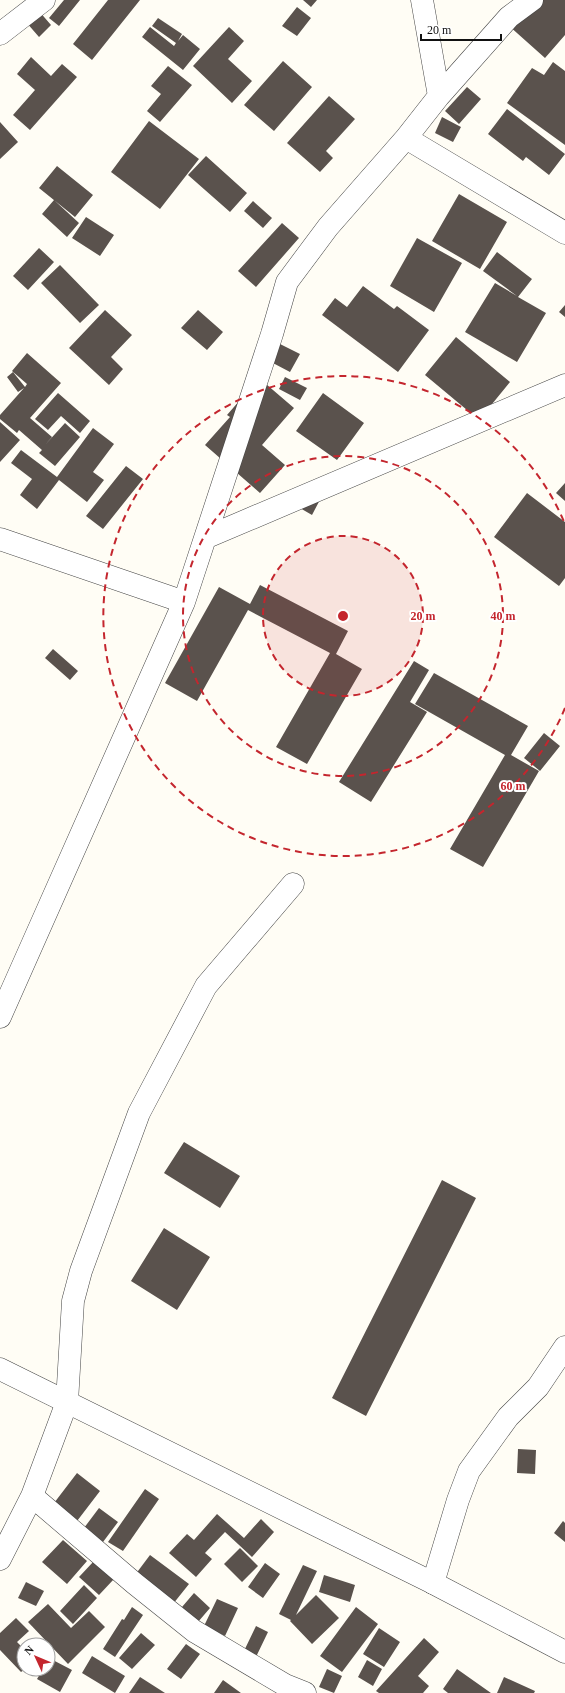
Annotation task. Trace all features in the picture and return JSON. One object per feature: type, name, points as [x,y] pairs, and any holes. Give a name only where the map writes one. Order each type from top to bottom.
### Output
[{"type":"street","points":[[0,34],[44,0]]},
{"type":"street","points":[[422,0],[439,96]]},
{"type":"street","points":[[0,1017],[184,602],[272,334],[287,282],[328,227],[406,138],[439,96],[509,17],[532,0]]},
{"type":"street","points":[[406,138],[565,233]]},
{"type":"street","points":[[205,538],[565,385]]},
{"type":"street","points":[[0,539],[184,602]]},
{"type":"street","points":[[0,1559],[32,1496],[68,1402],[73,1301],[81,1271],[139,1112],[206,986],[293,884]]},
{"type":"street","points":[[433,1583],[468,1470],[508,1417],[538,1386],[565,1347]]},
{"type":"street","points":[[0,1369],[433,1583],[565,1652]]},
{"type":"street","points":[[32,1496],[194,1632],[285,1685],[305,1693]]},
{"type":"building","points":[[64,0],[80,0],[59,26],[49,18]]},
{"type":"building","points":[[108,0],[140,0],[92,60],[73,44]]},
{"type":"building","points":[[303,0],[317,0],[311,7]]},
{"type":"building","points":[[531,0],[565,0],[565,35],[545,58],[508,25]]},
{"type":"building","points":[[297,7],[311,18],[297,36],[282,26]]},
{"type":"building","points":[[38,10],[51,25],[39,37],[26,22]]},
{"type":"building","points":[[158,18],[182,34],[178,41],[183,35],[200,49],[183,70],[142,37],[150,27],[174,46],[176,43],[152,26]]},
{"type":"building","points":[[229,27],[244,41],[228,59],[252,81],[232,103],[193,66]]},
{"type":"building","points":[[31,57],[51,76],[62,64],[77,77],[30,130],[13,115],[35,90],[17,74]]},
{"type":"building","points":[[283,61],[312,87],[274,131],[244,105]]},
{"type":"building","points":[[553,62],[565,71],[565,145],[507,103],[532,68],[544,75]]},
{"type":"building","points":[[168,66],[192,85],[160,122],[147,111],[161,94],[151,86]]},
{"type":"building","points":[[467,87],[481,99],[459,124],[445,111]]},
{"type":"building","points":[[329,96],[355,119],[326,151],[333,158],[320,172],[287,143]]},
{"type":"building","points":[[507,109],[565,154],[549,175],[526,157],[523,161],[488,134]]},
{"type":"building","points":[[442,117],[461,127],[453,142],[435,133]]},
{"type":"building","points":[[149,121],[199,159],[160,209],[111,172]]},
{"type":"building","points":[[0,122],[18,142],[0,159]]},
{"type":"building","points":[[206,156],[247,193],[230,212],[188,175]]},
{"type":"building","points":[[57,166],[93,195],[75,217],[39,188]]},
{"type":"building","points":[[459,194],[507,222],[480,269],[432,241]]},
{"type":"building","points":[[54,200],[79,223],[67,237],[42,214]]},
{"type":"building","points":[[253,201],[272,218],[263,228],[244,211]]},
{"type":"building","points":[[86,217],[114,235],[100,256],[72,238]]},
{"type":"building","points":[[282,223],[299,238],[256,287],[238,271]]},
{"type":"building","points":[[417,238],[462,263],[434,312],[390,286]]},
{"type":"building","points":[[39,248],[54,262],[28,290],[13,276]]},
{"type":"building","points":[[497,252],[532,279],[518,297],[546,313],[517,362],[465,332],[495,283],[517,296],[483,271]]},
{"type":"building","points":[[60,265],[99,305],[80,323],[41,283]]},
{"type":"building","points":[[363,286],[394,309],[397,306],[429,330],[398,372],[322,315],[335,298],[347,307]]},
{"type":"building","points":[[565,305],[565,317],[559,312]]},
{"type":"building","points":[[105,310],[132,335],[111,357],[123,369],[109,385],[69,348]]},
{"type":"building","points":[[198,310],[223,332],[207,350],[181,328]]},
{"type":"building","points":[[456,337],[510,382],[479,420],[425,375]]},
{"type":"building","points":[[280,344],[300,354],[290,372],[271,362]]},
{"type":"building","points":[[27,353],[61,383],[30,418],[52,437],[45,445],[65,423],[80,437],[55,466],[39,453],[42,450],[19,430],[17,433],[0,419],[0,415],[24,388],[18,392],[7,377],[13,372],[25,387],[27,384],[12,371]]},
{"type":"building","points":[[285,377],[307,388],[300,400],[279,389]]},
{"type":"building","points":[[259,378],[294,408],[262,445],[285,465],[260,493],[205,445],[230,417],[227,415]]},
{"type":"building","points":[[58,393],[90,421],[80,433],[61,416],[48,430],[35,419]]},
{"type":"building","points":[[323,393],[364,423],[337,460],[296,431]]},
{"type":"building","points":[[0,422],[20,440],[0,462]]},
{"type":"building","points":[[93,428],[114,444],[93,472],[104,480],[87,502],[59,480],[37,509],[20,495],[32,479],[11,463],[21,450],[57,477]]},
{"type":"building","points":[[126,466],[143,479],[103,529],[86,516]]},
{"type":"building","points":[[565,483],[565,501],[556,493]]},
{"type":"building","points":[[527,493],[565,522],[565,578],[559,586],[494,537]]},
{"type":"building","points":[[323,494],[312,515],[293,504]]},
{"type":"building","points":[[260,585],[348,631],[336,654],[362,669],[307,764],[276,747],[330,653],[248,610],[197,701],[165,683],[219,587],[250,604]]},
{"type":"building","points":[[53,649],[78,671],[70,680],[45,658]]},
{"type":"building","points":[[414,661],[429,670],[410,702],[427,712],[371,802],[339,782]]},
{"type":"building","points":[[434,673],[528,726],[511,755],[539,771],[483,867],[450,849],[505,755],[415,704]]},
{"type":"building","points":[[544,733],[560,746],[540,771],[524,758]]},
{"type":"building","points":[[184,1142],[240,1176],[220,1208],[164,1173]]},
{"type":"building","points":[[442,1180],[476,1198],[366,1416],[332,1398]]},
{"type":"building","points":[[164,1228],[210,1257],[177,1310],[131,1281]]},
{"type":"building","points":[[518,1449],[536,1450],[535,1474],[517,1473]]},
{"type":"building","points":[[77,1473],[100,1491],[74,1525],[51,1507]]},
{"type":"building","points":[[145,1489],[159,1499],[123,1551],[108,1542]]},
{"type":"building","points":[[99,1508],[118,1522],[100,1546],[81,1532]]},
{"type":"building","points":[[217,1514],[244,1538],[261,1519],[274,1532],[252,1557],[225,1532],[205,1553],[212,1559],[196,1577],[169,1553],[187,1534],[194,1540]]},
{"type":"building","points":[[563,1521],[565,1523],[565,1542],[554,1533]]},
{"type":"building","points":[[63,1540],[87,1561],[67,1584],[42,1562]]},
{"type":"building","points":[[240,1548],[258,1566],[242,1582],[224,1564]]},
{"type":"building","points":[[150,1555],[189,1584],[173,1604],[135,1575]]},
{"type":"building","points":[[94,1561],[114,1579],[99,1595],[79,1577]]},
{"type":"building","points":[[265,1563],[280,1574],[263,1598],[248,1587]]},
{"type":"building","points":[[303,1565],[317,1571],[296,1615],[316,1595],[339,1618],[312,1644],[290,1621],[291,1620],[279,1614]]},
{"type":"building","points":[[324,1575],[355,1585],[350,1602],[319,1592]]},
{"type":"building","points":[[26,1582],[44,1591],[36,1606],[18,1598]]},
{"type":"building","points":[[84,1585],[97,1598],[73,1624],[60,1611]]},
{"type":"building","points":[[194,1593],[210,1608],[198,1622],[182,1607]]},
{"type":"building","points":[[217,1599],[238,1608],[225,1636],[204,1626]]},
{"type":"building","points":[[48,1604],[71,1628],[89,1611],[105,1627],[68,1664],[56,1651],[56,1637],[42,1637],[28,1622]]},
{"type":"building","points":[[132,1607],[143,1615],[115,1657],[103,1649],[122,1619],[124,1620]]},
{"type":"building","points":[[356,1607],[378,1624],[342,1672],[320,1656]]},
{"type":"building","points":[[16,1618],[29,1631],[22,1637],[16,1637],[16,1667],[0,1650],[0,1633]]},
{"type":"building","points":[[256,1626],[268,1632],[255,1659],[243,1653]]},
{"type":"building","points":[[379,1628],[400,1642],[384,1667],[363,1654]]},
{"type":"building","points":[[141,1633],[155,1645],[132,1669],[119,1658]]},
{"type":"building","points":[[424,1638],[439,1652],[418,1676],[429,1686],[423,1693],[379,1693],[376,1691]]},
{"type":"building","points":[[186,1644],[200,1654],[181,1679],[167,1669]]},
{"type":"building","points":[[92,1656],[125,1676],[115,1693],[82,1673]]},
{"type":"building","points":[[367,1660],[382,1669],[373,1686],[358,1677]]},
{"type":"building","points":[[56,1662],[72,1670],[60,1692],[37,1679],[38,1677],[56,1677]]},
{"type":"building","points":[[327,1669],[342,1676],[334,1693],[319,1687]]},
{"type":"building","points":[[457,1669],[491,1693],[448,1693],[443,1689]]},
{"type":"building","points":[[140,1677],[165,1693],[129,1693]]},
{"type":"building","points":[[504,1677],[535,1691],[534,1693],[497,1693]]},
{"type":"building","points":[[223,1680],[241,1693],[214,1693]]}]
